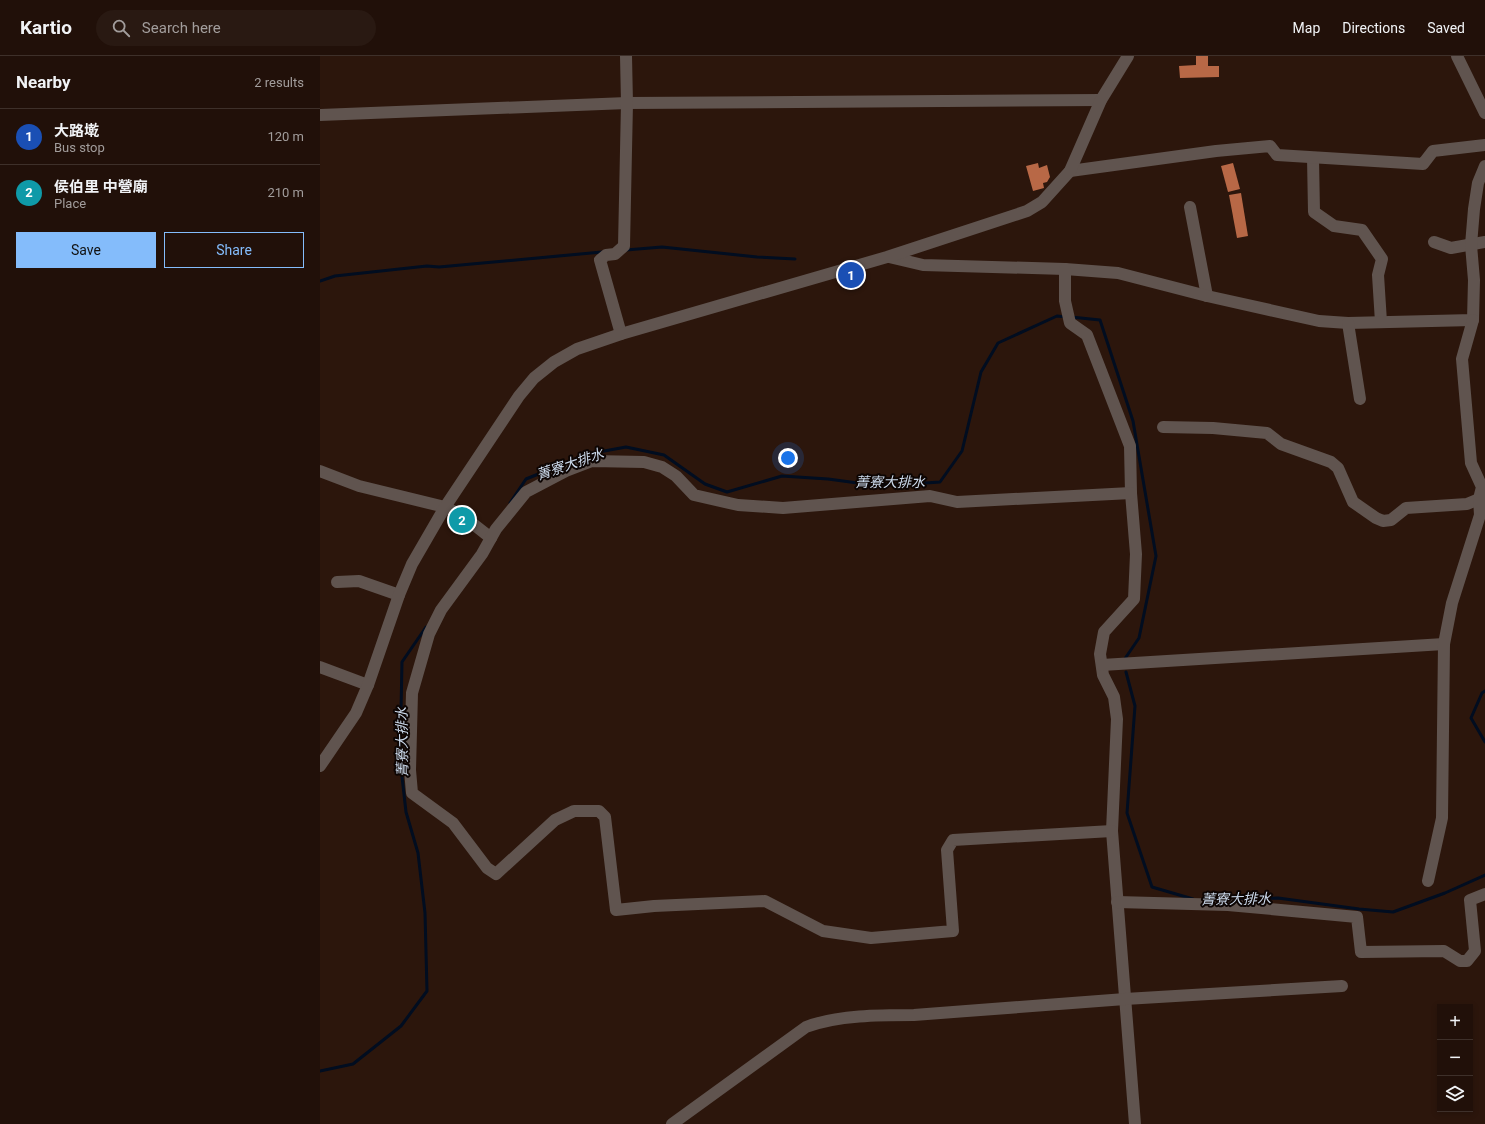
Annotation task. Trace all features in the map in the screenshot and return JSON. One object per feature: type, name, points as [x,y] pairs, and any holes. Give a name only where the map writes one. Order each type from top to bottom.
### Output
[{"type":"street","points":[[621,334],[600,260],[606,255],[619,250],[627,103],[626,56]]},
{"type":"street","points":[[320,766],[356,713],[368,685],[399,594],[412,564],[445,507],[520,396],[534,378],[554,362],[577,349],[621,334],[888,257],[1027,211],[1042,202],[1070,171],[1101,100],[1128,56]]},
{"type":"street","points":[[1457,56],[1485,112]]},
{"type":"street","points":[[320,115],[627,103],[1101,100]]},
{"type":"street","points":[[1070,171],[1216,151],[1270,146],[1277,155],[1423,164],[1433,151],[1485,145]]},
{"type":"street","points":[[1313,158],[1314,212],[1334,226],[1362,230],[1382,259],[1378,275],[1380,322]]},
{"type":"street","points":[[1428,881],[1442,818],[1444,644],[1452,603],[1480,515],[1479,499],[1483,486],[1471,463],[1462,360],[1473,320],[1480,280],[1471,245],[1478,183],[1485,166]]},
{"type":"street","points":[[1190,208],[1206,296]]},
{"type":"street","points":[[1434,242],[1451,248],[1485,242]]},
{"type":"street","points":[[888,257],[923,265],[1065,269],[1118,273],[1206,296],[1320,321],[1348,323],[1473,320]]},
{"type":"street","points":[[1065,269],[1065,301],[1070,323],[1087,335],[1130,446],[1131,492],[1136,554],[1134,599],[1104,632],[1100,654],[1102,675],[1114,697],[1117,719],[1112,831],[1135,1124]]},
{"type":"street","points":[[1348,323],[1360,399]]},
{"type":"street","points":[[1163,427],[1213,428],[1267,433],[1281,444],[1331,462],[1338,468],[1354,502],[1376,518],[1383,521],[1391,520],[1406,508],[1467,504],[1479,499]]},
{"type":"street","points":[[1112,831],[953,840],[947,850],[953,931],[871,938],[823,931],[765,901],[654,906],[616,910],[605,816],[599,811],[574,811],[555,820],[496,874],[487,868],[453,823],[412,793],[410,770],[412,693],[429,634],[441,610],[482,554],[490,537],[526,492],[566,471],[592,461],[644,462],[662,467],[676,476],[694,495],[738,505],[783,508],[930,496],[957,502],[1131,492]]},
{"type":"street","points":[[320,471],[359,486],[445,507],[463,516],[490,537]]},
{"type":"street","points":[[337,582],[359,581],[399,594]]},
{"type":"street","points":[[1102,665],[1444,644]]},
{"type":"street","points":[[320,667],[368,685]]},
{"type":"street","points":[[1117,902],[1228,905],[1357,917],[1361,952],[1444,951],[1460,961],[1467,961],[1475,951],[1470,900],[1485,894]]},
{"type":"street","points":[[672,1124],[806,1027],[820,1022],[881,1015],[922,1014],[1125,999],[1342,986]]},
{"type":"building","points":[[1196,56],[1208,56],[1208,66],[1219,66],[1219,77],[1180,78],[1179,66],[1196,65]]},
{"type":"building","points":[[1038,163],[1039,168],[1047,165],[1050,177],[1047,182],[1043,183],[1044,188],[1033,191],[1026,166]]},
{"type":"building","points":[[1233,163],[1240,189],[1228,192],[1221,166]]},
{"type":"building","points":[[1241,193],[1248,236],[1237,238],[1229,195]]},
{"type":"waterway","points":[[626,250],[662,247],[757,257],[795,259]]},
{"type":"waterway","points":[[320,281],[335,276],[427,266],[439,267],[602,252]]},
{"type":"waterway","name":"菁寮大排水","points":[[510,503],[526,479],[588,454],[626,447],[664,455],[705,484],[727,492],[782,476],[828,479],[865,484],[897,485],[940,482],[962,451],[981,372],[998,343],[1057,316],[1066,317]]},
{"type":"waterway","name":"菁寮大排水","points":[[1071,317],[1100,320],[1133,421],[1156,556],[1139,638],[1124,660]]},
{"type":"waterway","name":"菁寮大排水","points":[[320,1071],[353,1064],[401,1026],[427,991],[425,913],[418,853],[406,812],[400,759],[402,662],[426,627]]},
{"type":"waterway","name":"菁寮大排水","points":[[1126,672],[1135,706],[1127,813],[1152,887],[1193,899]]},
{"type":"waterway","name":"菁寮大排水","points":[[1485,691],[1482,693],[1471,718],[1485,742]]},
{"type":"waterway","name":"菁寮大排水","points":[[1227,899],[1278,898],[1393,912],[1445,893],[1485,875]]},
{"type":"place","name":"大路墘","points":[[851,275]]},
{"type":"place","name":"侯伯里 中營廟","points":[[462,520]]}]
